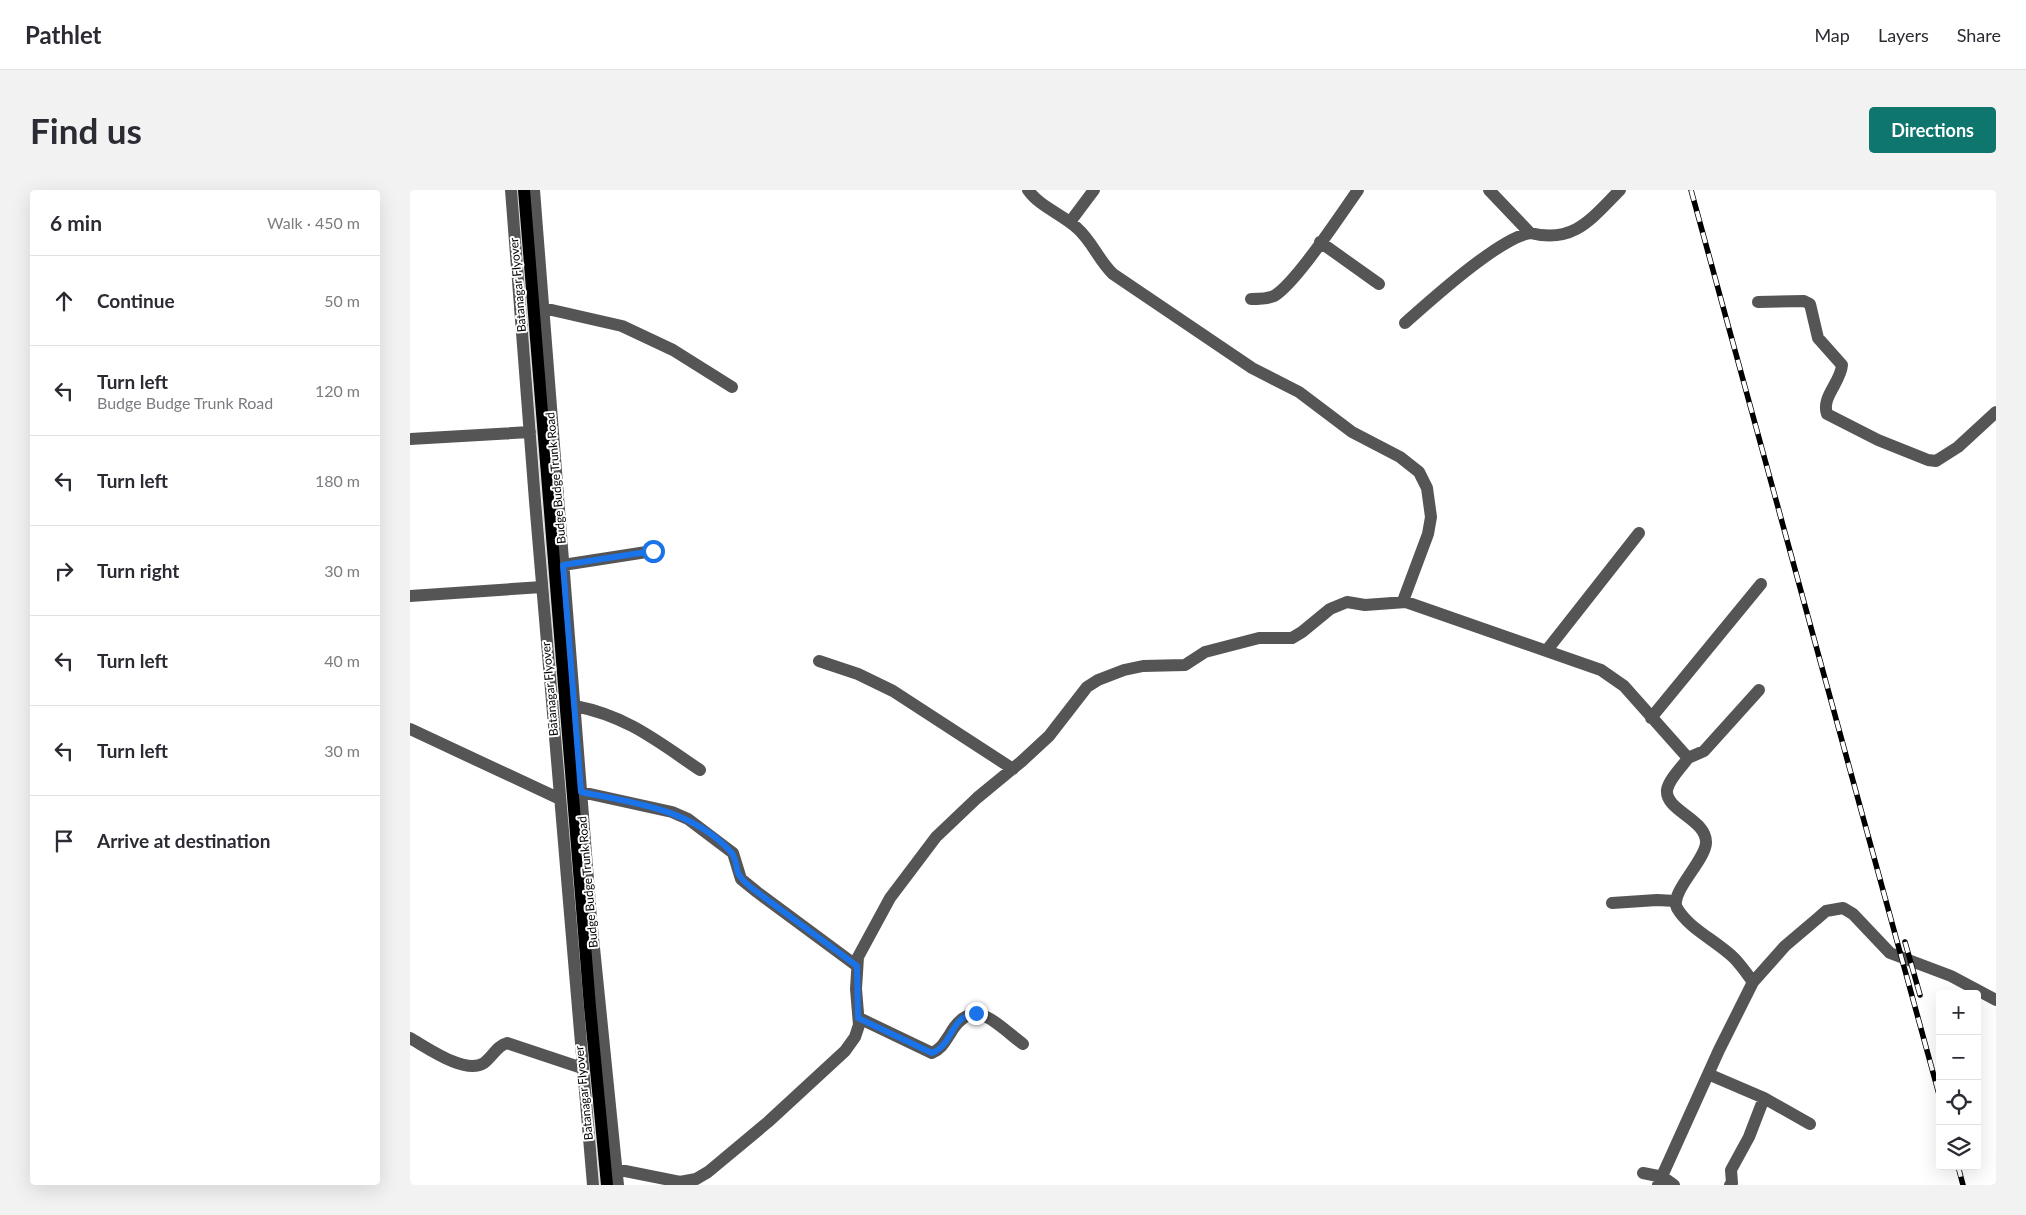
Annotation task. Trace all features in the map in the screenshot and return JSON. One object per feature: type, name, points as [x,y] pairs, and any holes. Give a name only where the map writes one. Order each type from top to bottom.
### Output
[{"type":"main road","name":"Batanagar Flyover","points":[[524,190],[590,1007],[607,1185]]},
{"type":"street","name":"Budge Budge Trunk Road","points":[[511,190],[542,586],[593,1185]]},
{"type":"street","name":"Budge Budge Trunk Road","points":[[534,190],[592,928],[618,1185]]},
{"type":"street","points":[[1028,190],[1038,202],[1070,222],[1087,237],[1107,268],[1114,274],[1252,368],[1298,392],[1352,432],[1400,457],[1419,472],[1427,488],[1431,517],[1428,534],[1403,601]]},
{"type":"street","points":[[1070,222],[1094,190]]},
{"type":"street","points":[[1251,299],[1264,299],[1282,289],[1320,242],[1358,190]]},
{"type":"street","points":[[1490,190],[1530,233]]},
{"type":"street","points":[[1405,323],[1435,296],[1486,257],[1515,238],[1530,233],[1542,236],[1570,234],[1595,216],[1620,190]]},
{"type":"street","points":[[1320,242],[1379,284]]},
{"type":"street","points":[[1758,302],[1804,301],[1810,304],[1818,338],[1842,365],[1828,398],[1825,409],[1827,414],[1878,440],[1936,461],[1958,447],[1996,412]]},
{"type":"street","points":[[543,308],[622,326],[672,350],[732,387]]},
{"type":"street","points":[[410,439],[530,432]]},
{"type":"street","points":[[1547,650],[1639,533]]},
{"type":"street","points":[[563,565],[653,551]]},
{"type":"street","points":[[1651,718],[1761,584]]},
{"type":"street","points":[[410,596],[542,586]]},
{"type":"street","points":[[616,1169],[680,1182],[696,1179],[708,1172],[768,1122],[845,1051],[855,1037],[858,1018],[858,957],[890,898],[936,837],[976,798],[1013,769],[1049,736],[1087,687],[1098,680],[1124,670],[1143,666],[1184,665],[1205,652],[1259,638],[1292,638],[1337,604],[1347,602],[1366,605],[1403,601],[1601,670],[1624,686],[1688,758]]},
{"type":"street","points":[[819,661],[858,674],[894,691],[1013,769]]},
{"type":"street","points":[[1753,982],[1734,959],[1697,929],[1677,908],[1676,901],[1681,888],[1704,853],[1706,843],[1702,828],[1669,798],[1667,791],[1669,784],[1688,758],[1704,751],[1759,690]]},
{"type":"street","points":[[574,706],[611,714],[700,770]]},
{"type":"street","points":[[410,729],[560,799]]},
{"type":"street","points":[[581,792],[672,812],[688,819],[732,853],[742,879],[857,966]]},
{"type":"street","points":[[1612,903],[1658,900],[1676,901]]},
{"type":"street","points":[[1660,1181],[1708,1074],[1753,982],[1786,946],[1826,912],[1843,908],[1853,914],[1890,953],[1951,976],[1996,1000]]},
{"type":"street","points":[[858,1018],[932,1053],[941,1049],[958,1020],[966,1014],[976,1013],[990,1019],[1023,1044]]},
{"type":"street","points":[[410,1038],[464,1066],[480,1065],[494,1055],[502,1044],[507,1043],[582,1068]]},
{"type":"street","points":[[1708,1074],[1764,1098],[1810,1124]]},
{"type":"street","points":[[1730,1185],[1732,1183],[1731,1170],[1749,1137],[1764,1098]]},
{"type":"street","points":[[1643,1173],[1674,1185]]},
{"type":"railway","points":[[1691,190],[1936,1083]]},
{"type":"railway","points":[[1905,942],[1920,995]]},
{"type":"railway","points":[[1959,1170],[1963,1185]]},
{"type":"route","points":[[653,551],[563,565],[581,792],[672,812],[702,828],[726,847],[732,853],[738,873],[742,879],[857,966],[858,1018],[932,1053],[941,1049],[958,1020],[966,1014],[976,1013]]}]
